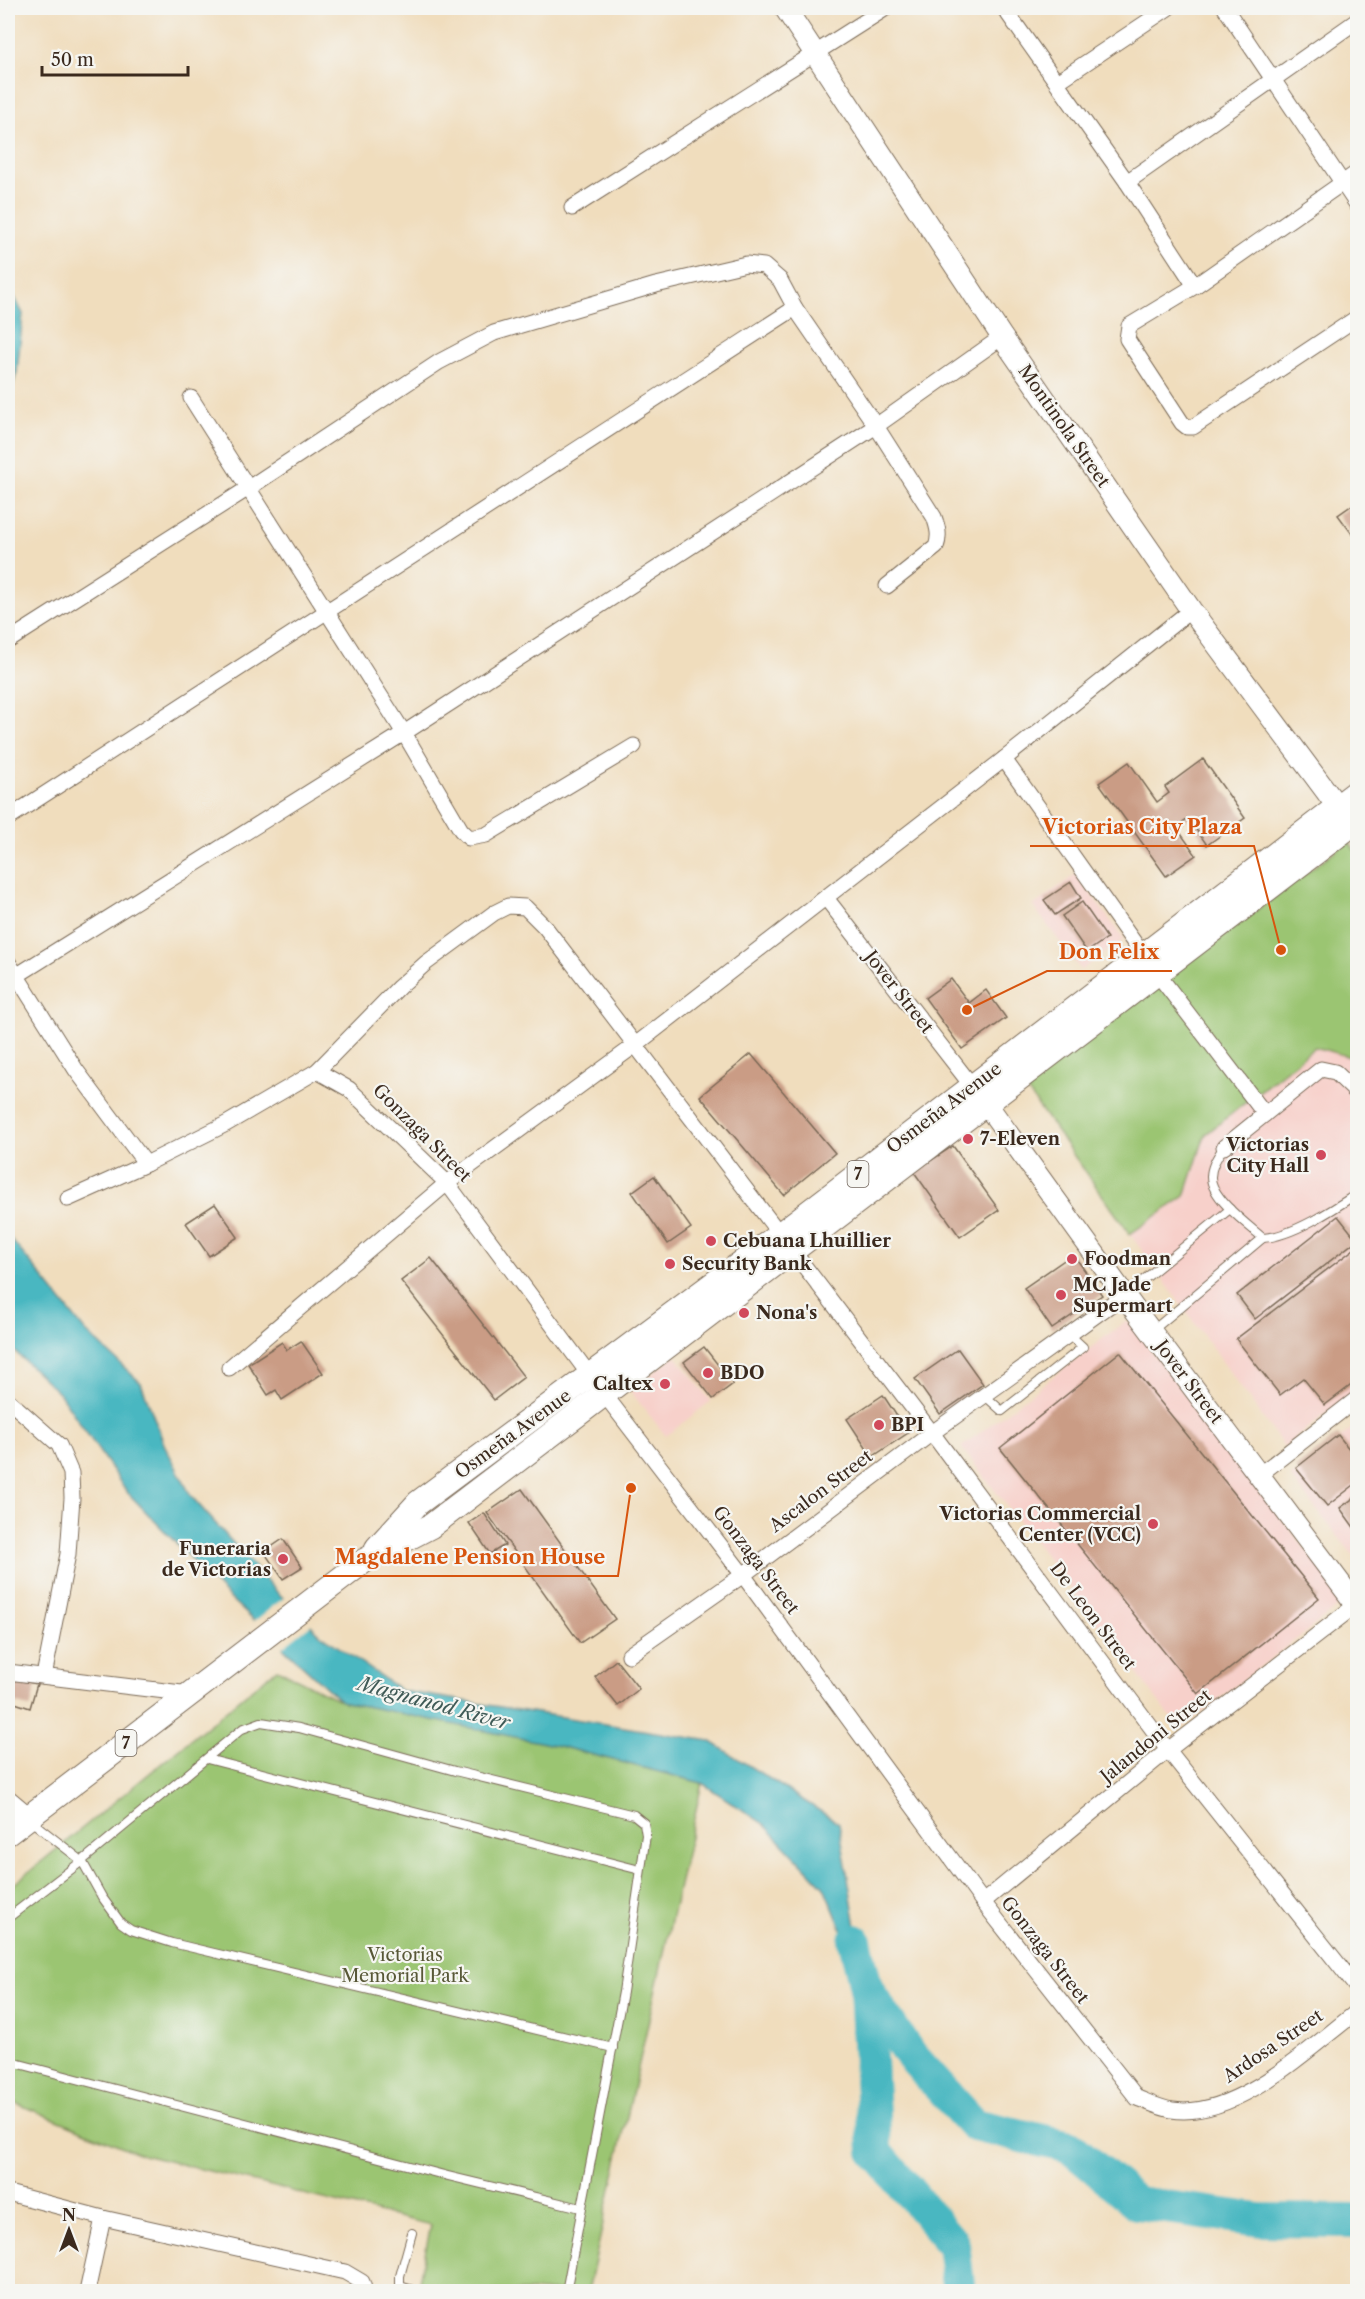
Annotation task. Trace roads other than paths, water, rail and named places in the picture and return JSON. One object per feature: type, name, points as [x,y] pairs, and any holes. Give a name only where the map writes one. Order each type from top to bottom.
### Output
[{"type":"main road","name":"Osmeña Avenue","points":[[8,1833],[364,1562],[418,1503],[598,1385],[1150,965],[1351,821],[1358,791]]},
{"type":"street","name":"Montinola Street","points":[[785,8],[1002,337],[1191,610],[1351,821]]},
{"type":"street","points":[[572,208],[886,8]]},
{"type":"street","points":[[1004,8],[1127,182],[1195,286]]},
{"type":"street","points":[[1057,82],[1168,8]]},
{"type":"street","points":[[1225,8],[1358,206]]},
{"type":"street","points":[[1127,182],[1358,20]]},
{"type":"street","points":[[1358,172],[1195,286],[1129,326],[1126,333],[1127,339],[1187,428],[1193,427],[1358,317]]},
{"type":"street","points":[[8,641],[248,489],[439,362],[494,333],[656,285],[746,264],[764,266],[780,280],[795,308],[876,426],[934,517],[939,540],[936,547],[887,586]]},
{"type":"street","points":[[8,818],[795,308]]},
{"type":"street","points":[[146,1164],[76,1070],[12,969],[404,733],[876,426],[1002,337]]},
{"type":"street","points":[[191,398],[404,733],[461,830],[469,838],[486,835],[634,746]]},
{"type":"street","points":[[230,1368],[447,1183],[634,1046],[1004,759],[1191,610]]},
{"type":"street","points":[[1004,759],[1150,965],[1265,1114]]},
{"type":"street","name":"Jover Street","points":[[826,898],[979,1095],[1124,1296],[1357,1606]]},
{"type":"street","name":"De Leon Street","points":[[68,1199],[146,1164],[226,1124],[317,1071],[399,987],[426,963],[495,913],[508,906],[525,907],[544,927],[932,1433],[1168,1750],[1358,1989]]},
{"type":"street","points":[[1224,1146],[1321,1069],[1335,1072],[1358,1094]]},
{"type":"street","name":"Gonzaga Street","points":[[317,1071],[349,1089],[447,1183],[743,1575],[983,1902],[1137,2098]]},
{"type":"street","name":"Ascalon Street","points":[[629,1655],[743,1575],[932,1433],[1124,1296]]},
{"type":"street","points":[[1259,1475],[1358,1398]]},
{"type":"street","points":[[8,1400],[59,1445],[71,1473],[72,1498],[68,1554],[44,1676]]},
{"type":"street","name":"Jalandoni Street","points":[[983,1902],[1168,1750],[1357,1606]]},
{"type":"street","points":[[8,1672],[190,1694]]},
{"type":"street","points":[[8,1802],[27,1817]]},
{"type":"street","name":"Ardosa Street","points":[[1137,2098],[1173,2110],[1204,2109],[1244,2095],[1358,2011]]},
{"type":"street","points":[[8,2193],[103,2218],[345,2272],[362,2282],[365,2292]]},
{"type":"street","points":[[87,2292],[103,2218]]},
{"type":"lane","points":[[1224,1146],[1210,1175],[1212,1185],[1230,1209],[1263,1238]]},
{"type":"lane","points":[[1152,1332],[1263,1238],[1276,1238],[1358,1193]]},
{"type":"lane","points":[[1124,1296],[1230,1209]]},
{"type":"lane","points":[[984,1395],[1002,1412],[1083,1347],[1070,1335]]},
{"type":"lane","points":[[8,1918],[82,1861],[242,1729],[261,1722],[299,1728],[455,1771],[634,1815],[644,1823],[646,1835],[623,1992],[566,2292]]},
{"type":"lane","points":[[207,1758],[640,1870]]},
{"type":"lane","points":[[27,1817],[82,1861],[102,1897],[121,1923],[131,1930],[172,1943],[613,2048]]},
{"type":"lane","points":[[8,2061],[448,2176],[581,2208]]},
{"type":"lane","points":[[412,2233],[400,2276],[400,2286],[419,2292]]},
{"type":"water","points":[[8,284],[23,314],[17,372],[8,402]]},
{"type":"water","points":[[8,1236],[85,1331],[141,1383],[164,1444],[191,1496],[276,1591],[320,1634],[402,1691],[710,1741],[839,1823],[866,1987],[824,1887],[764,1824],[702,1783],[559,1746],[341,1701],[222,1591],[127,1492],[60,1394],[8,1345]]},
{"type":"waterway","name":"Magnanod River","points":[[855,1941],[866,1987],[875,2151],[953,2244],[959,2292]]},
{"type":"waterway","name":"Magnanod River","points":[[866,1988],[908,2052],[974,2125],[1070,2147],[1137,2203],[1260,2220],[1358,2221]]},
{"type":"place","name":"Victorias City Plaza","points":[[1281,950]]},
{"type":"place","name":"Don Felix","points":[[967,1010]]},
{"type":"place","name":"7-Eleven","points":[[968,1139]]},
{"type":"place","name":"Victorias City Hall","points":[[1321,1155]]},
{"type":"place","name":"Cebuana Lhuillier","points":[[711,1241]]},
{"type":"place","name":"Foodman","points":[[1072,1259]]},
{"type":"place","name":"Security Bank","points":[[670,1264]]},
{"type":"place","name":"MC Jade Supermart","points":[[1061,1295]]},
{"type":"place","name":"Nona's","points":[[744,1313]]},
{"type":"place","name":"BDO","points":[[708,1373]]},
{"type":"place","name":"Caltex","points":[[665,1384]]},
{"type":"place","name":"BPI","points":[[879,1425]]},
{"type":"place","name":"Magdalene Pension House","points":[[631,1488]]},
{"type":"place","name":"Victorias Commercial Center (VCC)","points":[[1153,1524]]},
{"type":"place","name":"Funeraria de Victorias","points":[[283,1559]]},
{"type":"park label","name":"Victorias Memorial Park","points":[[405,1965]]}]
